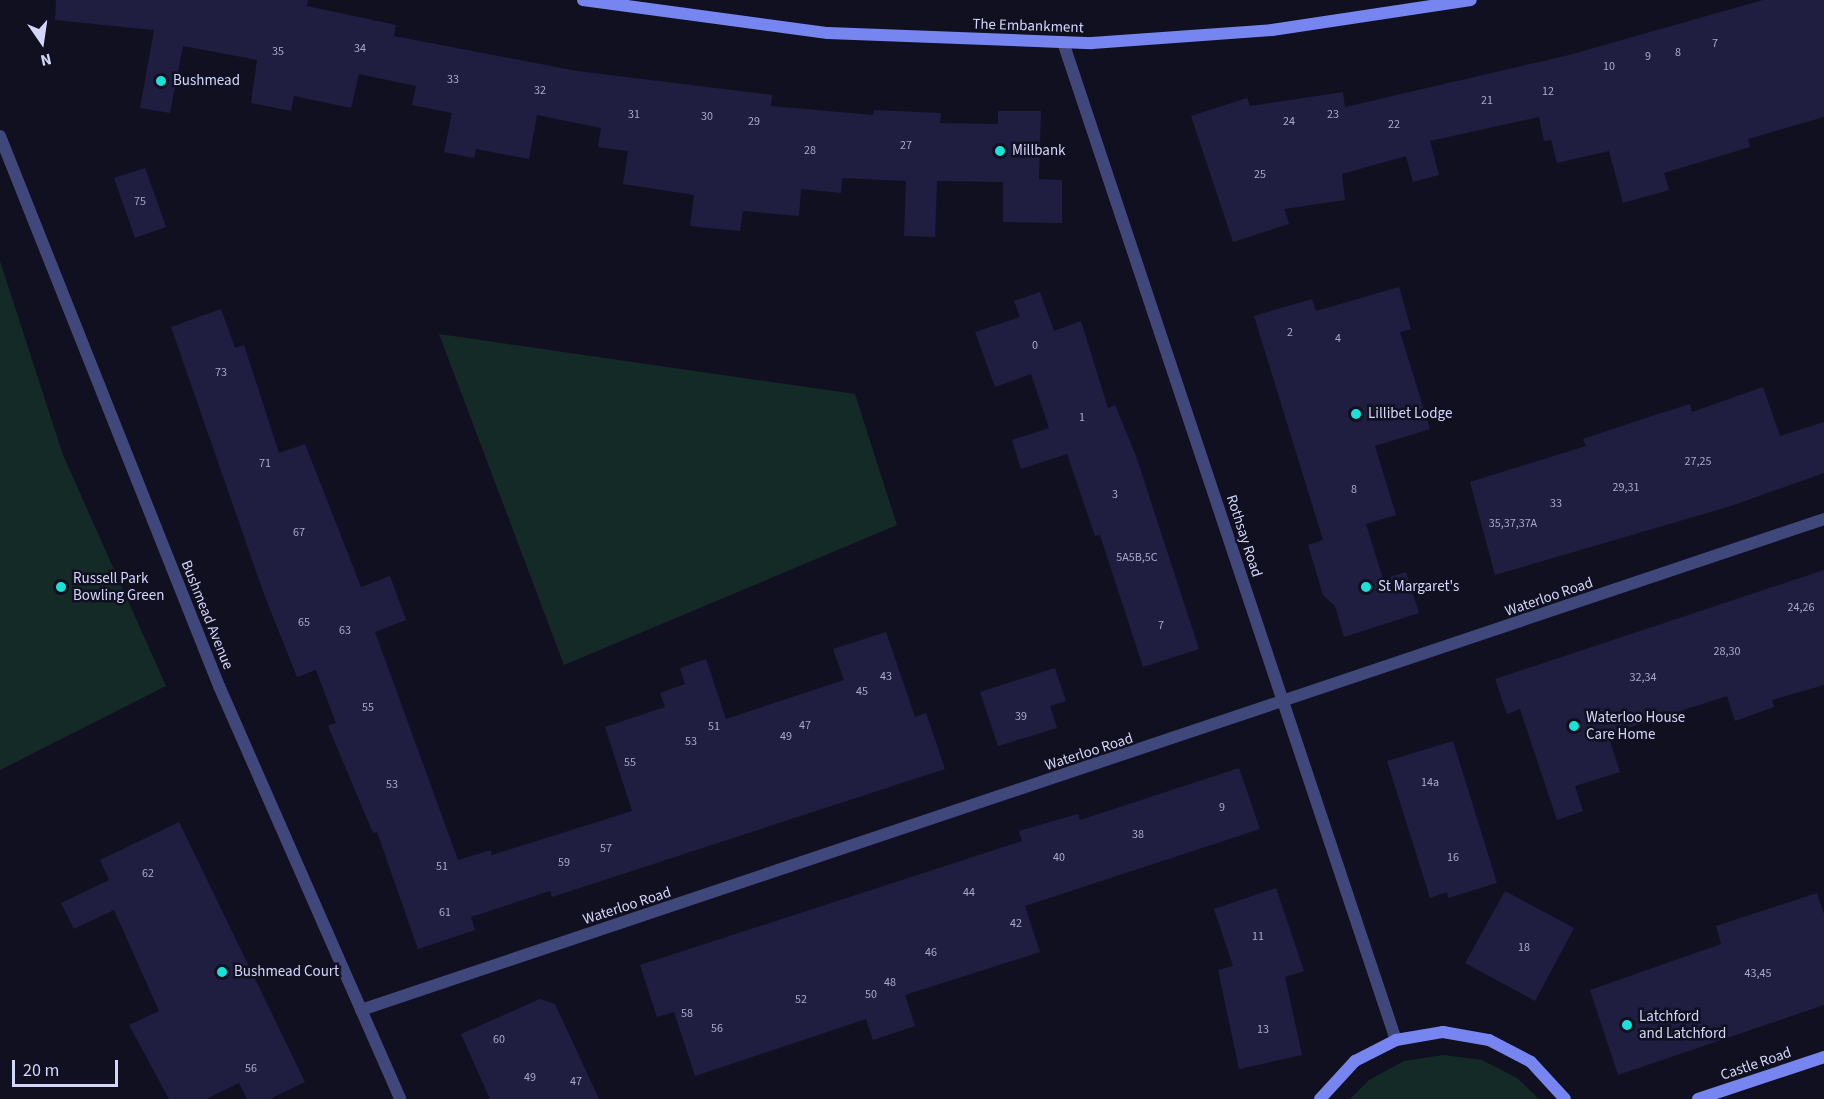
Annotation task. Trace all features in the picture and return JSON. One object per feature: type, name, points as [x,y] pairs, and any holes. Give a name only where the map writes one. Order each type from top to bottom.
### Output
[{"type":"street","name":"The Embankment","points":[[582,0],[828,33],[1064,42],[1272,30],[1471,0]]},
{"type":"street","name":"Rothsay Road","points":[[1064,42],[1396,1040]]},
{"type":"street","name":"Bushmead Avenue","points":[[0,136],[219,686],[400,1099]]},
{"type":"street","name":"Waterloo Road","points":[[361,1010],[1284,703],[1824,519]]},
{"type":"street","points":[[1320,1099],[1355,1061],[1396,1040],[1443,1032],[1489,1040],[1531,1062],[1565,1099]]},
{"type":"street","name":"Castle Road","points":[[1698,1099],[1824,1057]]},
{"type":"green space","name":"Russell Park Bowling Green","points":[[0,261],[63,455],[166,686],[0,770]]},
{"type":"green space","points":[[439,334],[855,394],[897,525],[564,665]]},
{"type":"green space","points":[[1443,1055],[1482,1060],[1517,1078],[1539,1099],[1350,1099],[1369,1080],[1404,1061]]},
{"type":"building","points":[[56,0],[308,0],[307,6],[396,25],[394,36],[577,71],[772,95],[771,106],[873,115],[874,110],[941,113],[940,123],[998,124],[998,111],[1041,111],[1039,179],[1062,180],[1062,223],[1003,222],[1003,182],[937,181],[935,237],[904,236],[906,181],[842,178],[841,193],[801,189],[799,216],[743,211],[740,231],[690,226],[694,195],[623,184],[628,151],[598,147],[601,128],[537,115],[529,159],[476,149],[474,158],[444,152],[452,113],[412,105],[416,86],[359,74],[351,108],[294,96],[291,111],[251,103],[257,60],[183,46],[170,113],[140,108],[154,30],[55,20]]},
{"type":"building","points":[[1763,0],[1824,0],[1824,117],[1748,139],[1750,147],[1664,173],[1669,190],[1623,203],[1609,151],[1557,163],[1551,140],[1544,141],[1539,117],[1430,141],[1439,175],[1413,182],[1406,156],[1342,174],[1345,200],[1284,209],[1289,224],[1233,242],[1191,116],[1247,98],[1250,106],[1343,92],[1345,107],[1569,55]]},
{"type":"building","points":[[145,168],[166,227],[135,238],[114,178]]},
{"type":"building","points":[[1399,287],[1411,329],[1400,332],[1430,429],[1375,446],[1396,515],[1366,524],[1383,579],[1406,572],[1419,613],[1344,637],[1335,606],[1323,595],[1308,545],[1323,540],[1254,316],[1312,299],[1316,311]]},
{"type":"building","points":[[1040,292],[1054,331],[1081,321],[1108,408],[1115,405],[1136,456],[1199,649],[1143,667],[1100,535],[1095,536],[1067,454],[1021,469],[1012,440],[1049,428],[1031,374],[995,387],[975,332],[1020,317],[1014,301]]},
{"type":"building","points":[[221,309],[235,348],[244,345],[279,453],[305,444],[361,587],[390,576],[406,620],[375,632],[458,860],[491,850],[492,855],[632,811],[605,727],[665,707],[660,693],[685,684],[680,668],[706,659],[726,719],[844,680],[833,649],[886,632],[915,717],[926,713],[945,769],[552,897],[550,891],[471,917],[475,930],[418,949],[377,832],[373,833],[328,726],[336,723],[316,670],[297,677],[265,597],[171,327]]},
{"type":"building","points":[[1763,387],[1780,436],[1824,422],[1824,473],[1731,506],[1495,575],[1470,482],[1586,446],[1583,439],[1655,415],[1690,404],[1692,412]]},
{"type":"building","points":[[1824,570],[1824,685],[1772,700],[1774,707],[1735,721],[1727,696],[1615,732],[1617,739],[1610,741],[1620,772],[1575,786],[1583,811],[1557,820],[1520,709],[1507,714],[1495,679]]},
{"type":"building","points":[[1055,668],[1066,701],[1050,706],[1057,728],[998,746],[980,692]]},
{"type":"building","points":[[1453,741],[1497,883],[1448,898],[1447,892],[1430,898],[1387,761]]},
{"type":"building","points":[[1239,768],[1260,829],[1025,906],[1040,952],[905,995],[915,1026],[873,1040],[866,1019],[695,1076],[674,1012],[657,1017],[640,965],[1022,841],[1019,831],[1078,814],[1080,820]]},
{"type":"building","points":[[179,822],[305,1082],[270,1099],[247,1099],[239,1083],[206,1099],[169,1099],[129,1025],[159,1011],[114,910],[74,929],[61,903],[109,880],[100,860]]},
{"type":"building","points":[[1276,888],[1304,971],[1285,977],[1302,1055],[1239,1069],[1218,970],[1233,966],[1214,909]]},
{"type":"building","points":[[1505,891],[1574,928],[1535,1001],[1465,963]]},
{"type":"building","points":[[1817,893],[1824,914],[1824,1005],[1618,1075],[1590,990],[1721,944],[1716,926]]},
{"type":"building","points":[[540,999],[555,1004],[599,1099],[490,1099],[461,1034]]},
{"type":"place","name":"Bushmead","points":[[161,81]]},
{"type":"place","name":"Millbank","points":[[1000,151]]},
{"type":"place","name":"Lillibet Lodge","points":[[1356,414]]},
{"type":"place","name":"Russell Park Bowling Green","points":[[61,587]]},
{"type":"place","name":"St Margaret's","points":[[1366,587]]},
{"type":"place","name":"Waterloo House Care Home","points":[[1574,726]]},
{"type":"place","name":"Bushmead Court","points":[[222,972]]},
{"type":"place","name":"Latchford and Latchford","points":[[1627,1025]]}]
